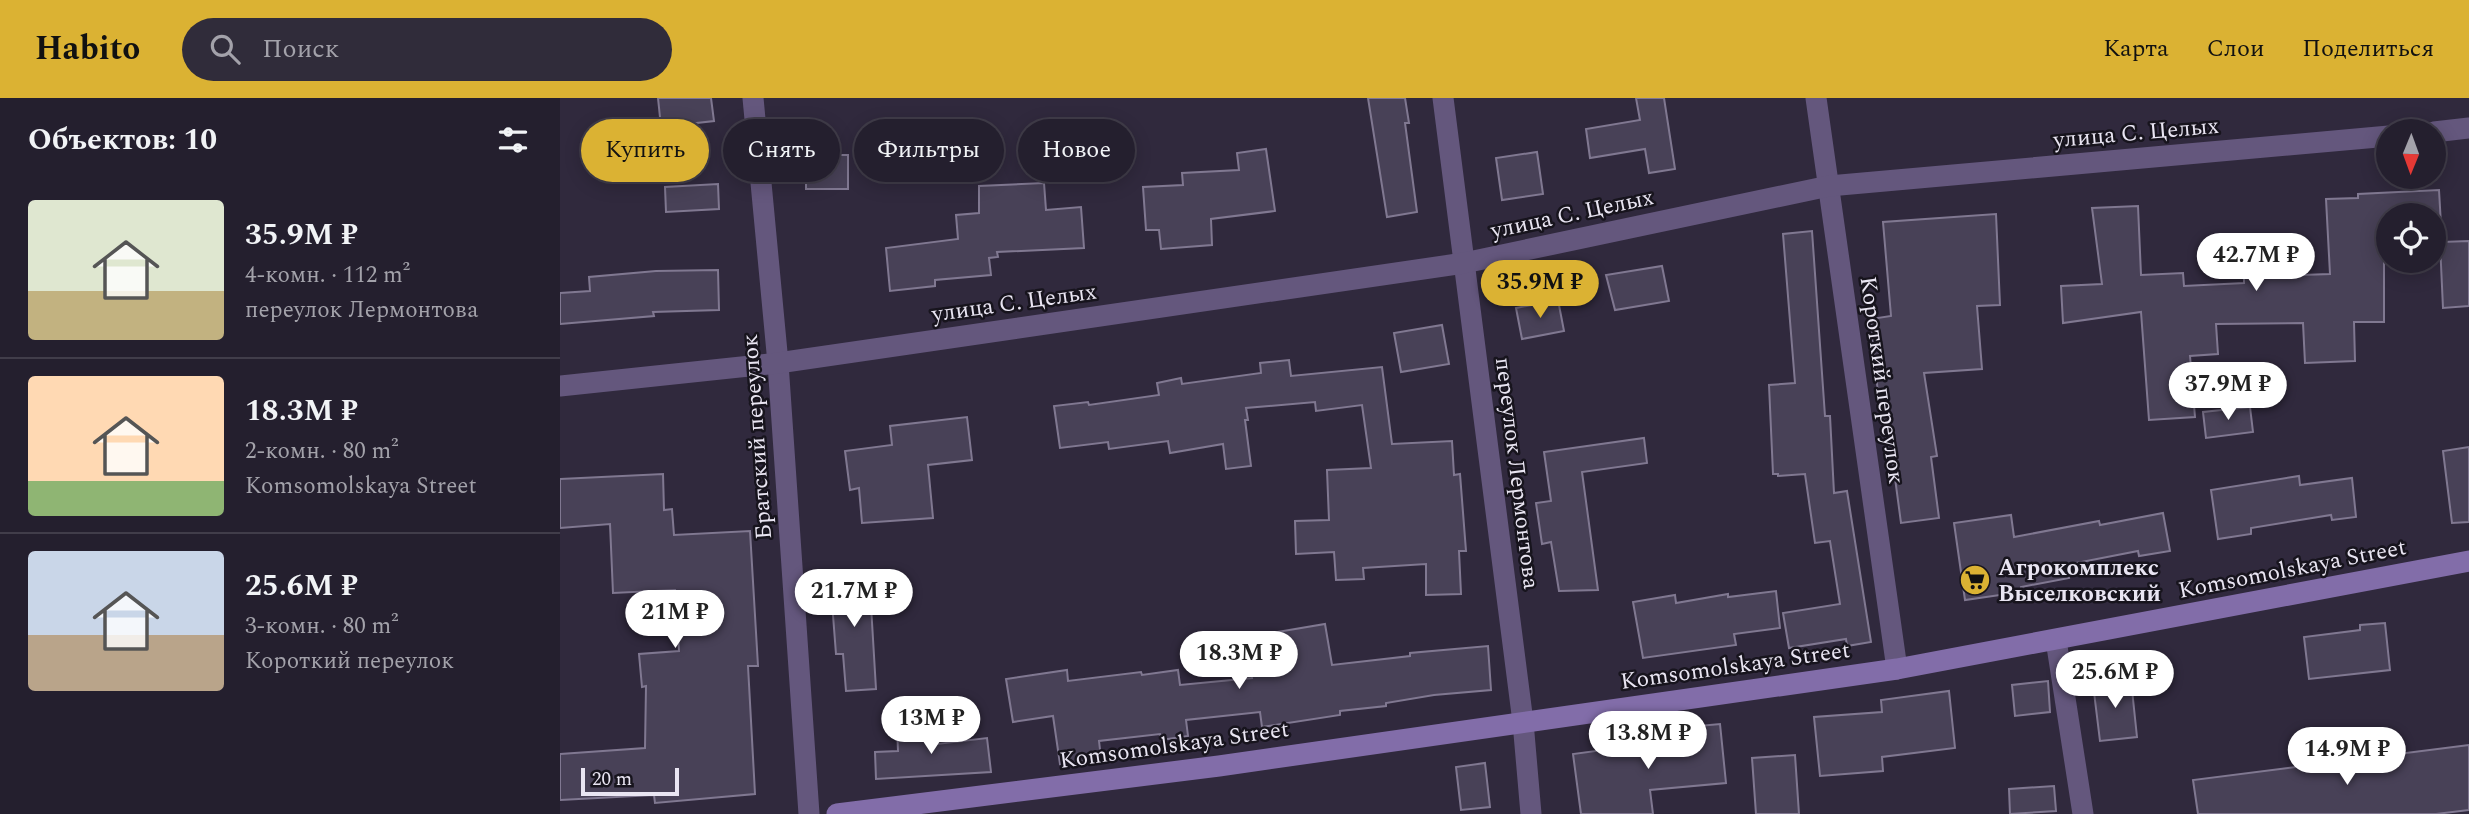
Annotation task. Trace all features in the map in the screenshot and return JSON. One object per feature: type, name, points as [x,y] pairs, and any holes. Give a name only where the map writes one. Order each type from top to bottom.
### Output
[{"type":"main road","name":"Komsomolskaya Street","points":[[837,814],[1219,766],[1897,669],[2469,561]]},
{"type":"street","name":"Братский переулок","points":[[753,98],[778,363],[809,814]]},
{"type":"street","name":"переулок Лермонтова","points":[[1443,98],[1523,722],[1531,814]]},
{"type":"street","name":"Короткий переулок","points":[[1816,98],[1897,669]]},
{"type":"street","points":[[2446,131],[2469,128]]},
{"type":"street","name":"улица С. Целых","points":[[560,386],[778,363],[1464,263],[1829,186],[2376,137]]},
{"type":"street","points":[[2056,640],[2083,814]]},
{"type":"building","points":[[658,98],[711,98],[714,121],[660,119]]},
{"type":"building","points":[[1368,98],[1405,98],[1409,123],[1405,123],[1417,212],[1387,217]]},
{"type":"building","points":[[1636,98],[1664,98],[1675,169],[1649,173],[1645,149],[1590,158],[1586,129],[1640,120]]},
{"type":"building","points":[[1266,149],[1275,211],[1211,219],[1212,245],[1161,249],[1159,230],[1146,230],[1143,187],[1183,185],[1182,173],[1239,170],[1237,153]]},
{"type":"building","points":[[1537,152],[1543,194],[1502,200],[1496,158]]},
{"type":"building","points":[[840,155],[848,155],[848,189],[806,189],[806,182],[840,182]]},
{"type":"building","points":[[1044,183],[1046,210],[1081,207],[1084,248],[997,252],[998,257],[989,258],[991,275],[935,280],[935,286],[890,291],[886,248],[958,239],[956,215],[979,213],[979,186]]},
{"type":"building","points":[[718,184],[719,209],[666,212],[665,187]]},
{"type":"building","points":[[2439,190],[2440,203],[2376,203],[2376,273],[2384,273],[2384,322],[2354,322],[2355,361],[2305,363],[2303,323],[2216,324],[2218,354],[2190,356],[2195,417],[2149,420],[2141,312],[2063,323],[2061,286],[2102,284],[2092,208],[2138,206],[2141,275],[2183,273],[2184,286],[2244,283],[2244,277],[2330,274],[2326,199],[2358,198],[2358,194]]},
{"type":"building","points":[[1996,214],[2000,305],[1977,306],[1982,369],[1924,373],[1937,456],[1931,457],[1939,518],[1901,523],[1893,463],[1890,463],[1881,404],[1879,405],[1871,319],[1891,316],[1883,222]]},
{"type":"building","points":[[1812,231],[1825,416],[1830,416],[1834,493],[1847,491],[1871,642],[1847,646],[1846,639],[1789,648],[1783,613],[1840,604],[1830,541],[1815,543],[1805,474],[1773,474],[1769,385],[1795,383],[1783,234]]},
{"type":"building","points":[[2469,241],[2469,306],[2443,308],[2441,273],[2446,273],[2446,242]]},
{"type":"building","points":[[1662,266],[1669,301],[1615,310],[1606,275]]},
{"type":"building","points":[[718,270],[719,310],[653,312],[654,316],[560,324],[560,293],[590,291],[589,277],[656,271]]},
{"type":"building","points":[[1558,300],[1564,331],[1522,339],[1516,308]]},
{"type":"building","points":[[1442,325],[1449,364],[1401,372],[1394,333]]},
{"type":"building","points":[[1289,360],[1291,376],[1382,367],[1392,444],[1452,441],[1454,475],[1460,474],[1466,551],[1459,551],[1461,594],[1426,595],[1426,564],[1363,568],[1364,579],[1336,580],[1334,552],[1296,554],[1295,521],[1329,520],[1327,470],[1371,468],[1362,405],[1316,411],[1315,402],[1246,408],[1251,466],[1226,469],[1223,444],[1170,453],[1168,441],[1109,449],[1108,442],[1060,448],[1054,406],[1088,402],[1089,405],[1159,395],[1157,383],[1181,378],[1182,384],[1261,373],[1260,363]]},
{"type":"building","points":[[2250,407],[2253,432],[2206,438],[2203,412]]},
{"type":"building","points":[[967,417],[972,460],[928,465],[933,518],[862,523],[859,488],[850,490],[845,451],[892,445],[890,426]]},
{"type":"building","points":[[1644,438],[1647,463],[1582,472],[1598,590],[1559,591],[1551,542],[1542,544],[1536,503],[1551,501],[1544,452]]},
{"type":"building","points":[[2469,447],[2469,522],[2452,523],[2443,451]]},
{"type":"building","points":[[663,474],[664,510],[672,509],[674,535],[750,531],[758,666],[748,666],[755,794],[655,803],[654,795],[560,800],[560,754],[645,748],[646,686],[642,687],[639,654],[679,651],[675,590],[613,593],[610,524],[560,528],[560,479]]},
{"type":"building","points":[[2299,476],[2300,485],[2352,478],[2356,517],[2332,520],[2331,515],[2251,528],[2251,534],[2218,539],[2211,490]]},
{"type":"building","points":[[2163,513],[2170,551],[2139,556],[2138,551],[2066,565],[2069,578],[2021,587],[2021,592],[1965,600],[1954,523],[2011,515],[2014,537],[2099,521],[2100,525]]},
{"type":"building","points":[[869,572],[876,689],[846,691],[843,654],[836,654],[830,576]]},
{"type":"building","points":[[1776,591],[1780,628],[1734,634],[1736,645],[1643,658],[1633,602],[1675,595],[1676,603],[1728,594],[1728,597]]},
{"type":"building","points":[[2385,623],[2390,670],[2309,679],[2304,637],[2360,630],[2360,625]]},
{"type":"building","points":[[1325,624],[1332,665],[1410,656],[1410,653],[1488,646],[1491,690],[1434,695],[1386,703],[1386,706],[1340,711],[1340,715],[1262,727],[1260,712],[1186,720],[1188,736],[1161,740],[1160,734],[1099,741],[1101,758],[1060,764],[1053,716],[1013,722],[1006,679],[1067,670],[1068,681],[1178,670],[1180,685],[1252,678],[1247,637]]},
{"type":"building","points":[[2131,680],[2137,737],[2100,741],[2093,684]]},
{"type":"building","points":[[2048,681],[2050,712],[2015,716],[2012,685]]},
{"type":"building","points":[[1949,691],[1955,748],[1882,757],[1883,771],[1820,776],[1814,717],[1882,712],[1881,700]]},
{"type":"building","points":[[928,723],[929,745],[987,738],[991,772],[876,779],[875,752],[898,751],[897,725]]},
{"type":"building","points":[[1720,724],[1726,783],[1650,790],[1653,814],[1581,814],[1573,754],[1678,740],[1677,728]]},
{"type":"building","points":[[2469,745],[2469,810],[2436,814],[2198,814],[2193,780]]},
{"type":"building","points":[[1795,755],[1799,814],[1756,814],[1752,758]]},
{"type":"building","points":[[1485,763],[1490,807],[1461,810],[1456,767]]},
{"type":"building","points":[[2054,786],[2056,811],[2010,814],[2009,789]]},
{"type":"place","name":"Агрокомплекс Выселковский","points":[[1975,580]]}]
